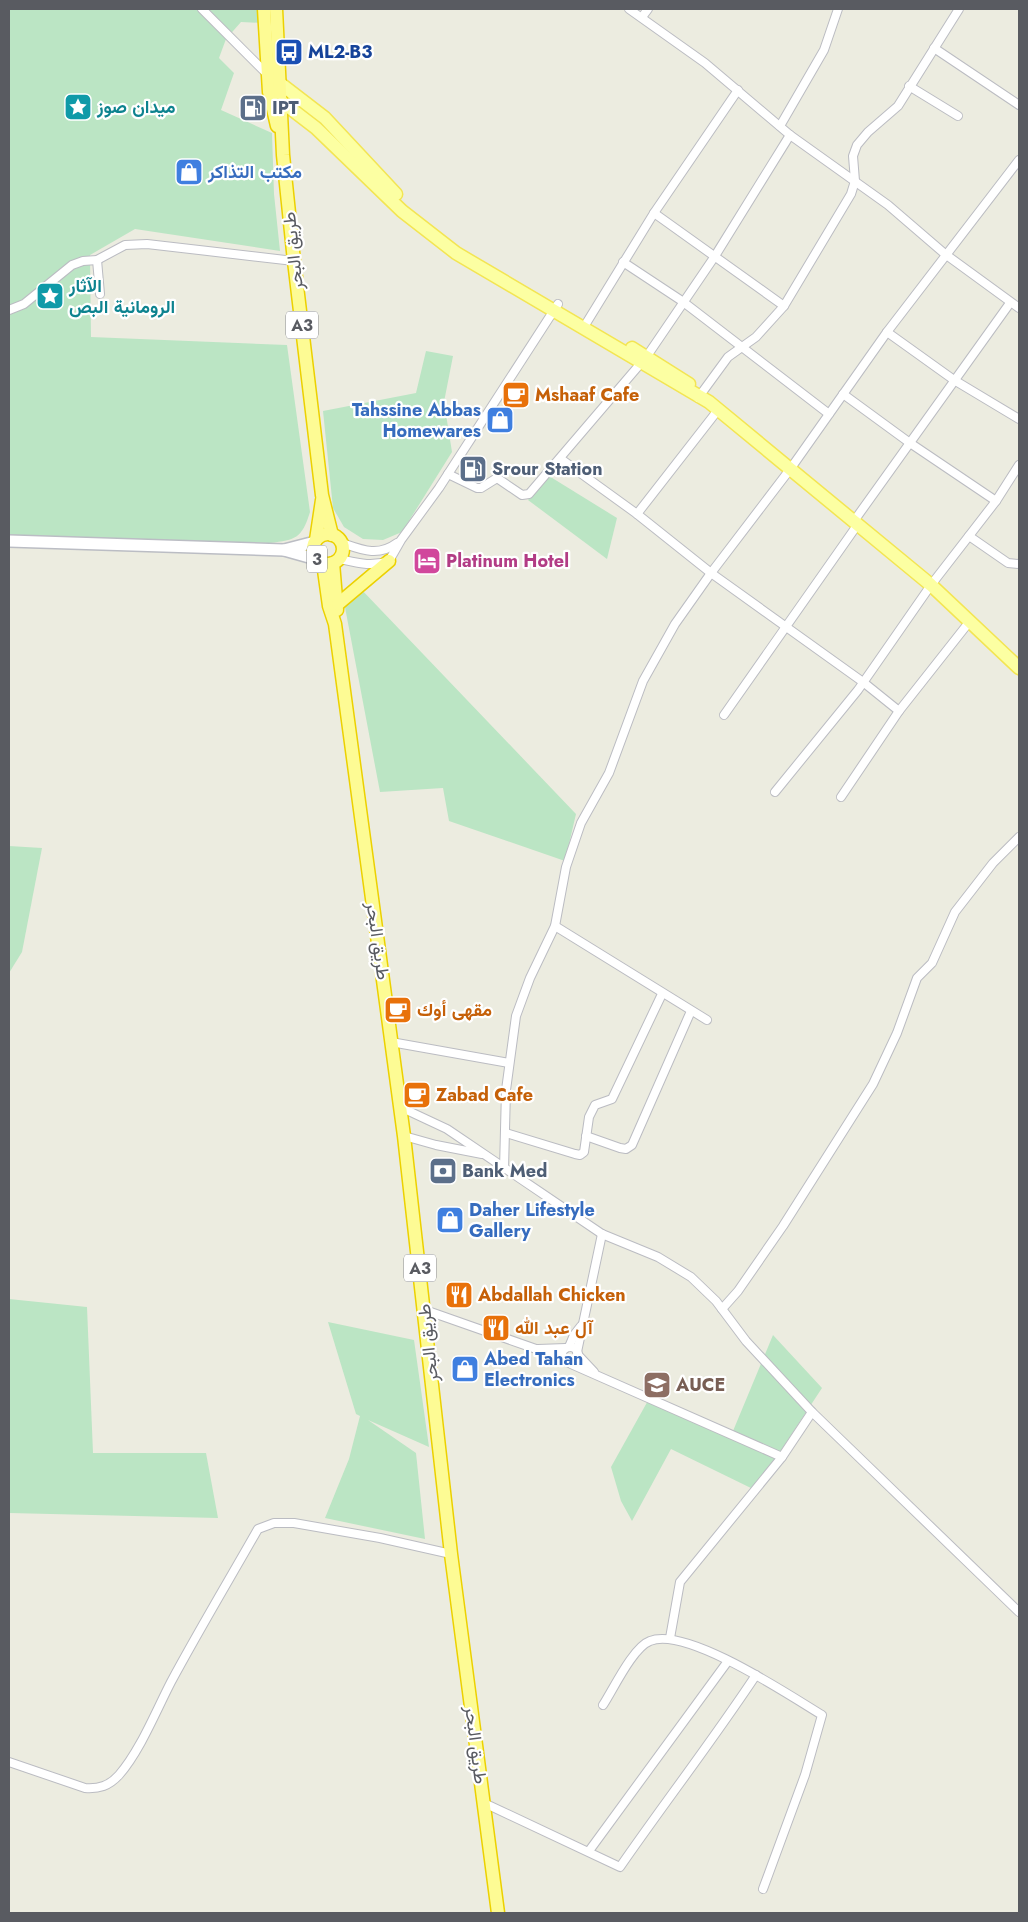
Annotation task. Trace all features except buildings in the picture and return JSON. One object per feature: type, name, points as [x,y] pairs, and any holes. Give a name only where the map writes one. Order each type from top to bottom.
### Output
[{"type":"highway","name":"طريق البحر","points":[[264,9],[269,92],[284,155]]},
{"type":"highway","name":"طريق البحر","points":[[276,9],[284,155],[294,261],[322,495],[337,539]]},
{"type":"highway","name":"طريق البحر","points":[[315,541],[322,495]]},
{"type":"highway","name":"3","points":[[321,536],[337,539],[342,554],[328,561],[313,548],[315,541],[321,536]]},
{"type":"highway","name":"طريق البحر","points":[[328,561],[338,604],[335,624]]},
{"type":"highway","name":"طريق البحر","points":[[328,561],[326,590],[335,624],[404,1136],[452,1554],[498,1913]]},
{"type":"highway","points":[[338,604],[389,561]]},
{"type":"main road","points":[[268,74],[325,118],[406,205],[438,234]]},
{"type":"main road","points":[[269,92],[282,100],[316,128],[402,211],[556,307],[644,359]]},
{"type":"main road","points":[[556,307],[587,322],[707,400],[931,585],[1019,668]]},
{"type":"main road","points":[[9,541],[284,550],[328,561]]},
{"type":"main road","points":[[284,550],[315,541]]},
{"type":"street","points":[[202,9],[268,74]]},
{"type":"street","points":[[629,9],[705,63],[790,135],[888,205],[946,254],[1019,308]]},
{"type":"street","points":[[642,18],[648,9]]},
{"type":"street","points":[[780,126],[824,50],[838,9]]},
{"type":"street","points":[[637,514],[707,400],[728,357],[756,337],[784,306],[840,214],[851,194],[855,181],[852,162],[857,145],[868,132],[891,114],[959,9]]},
{"type":"street","points":[[934,48],[1019,105]]},
{"type":"street","points":[[909,86],[958,116]]},
{"type":"street","points":[[587,322],[654,212],[738,90]]},
{"type":"street","points":[[448,474],[477,488],[481,488],[497,478],[526,496],[561,459],[644,359],[714,256],[790,135]]},
{"type":"street","points":[[504,1169],[506,1090],[516,1016],[530,978],[555,926],[566,867],[581,823],[610,773],[643,681],[674,624],[791,468],[887,332],[1019,160]]},
{"type":"street","points":[[654,212],[784,306]]},
{"type":"street","points":[[9,310],[24,304],[72,265],[83,260],[97,260],[126,245],[147,244],[294,261]]},
{"type":"street","points":[[97,260],[100,294]]},
{"type":"street","points":[[623,262],[682,301],[829,414]]},
{"type":"street","points":[[724,715],[786,629],[910,443],[1010,302]]},
{"type":"street","points":[[328,561],[378,565],[389,561],[401,540],[448,474],[556,307]]},
{"type":"street","points":[[887,332],[954,380],[1019,418]]},
{"type":"street","points":[[843,394],[910,443],[996,501]]},
{"type":"street","points":[[561,459],[637,514],[786,629],[863,682],[900,711]]},
{"type":"street","points":[[775,792],[863,682],[931,585],[996,501],[1019,465]]},
{"type":"street","points":[[969,536],[1008,563],[1019,564]]},
{"type":"street","points":[[337,539],[369,552],[389,549],[401,540]]},
{"type":"street","points":[[841,797],[900,711],[970,621]]},
{"type":"street","points":[[722,1309],[743,1284],[783,1226],[873,1084],[897,1033],[917,978],[932,963],[955,912],[993,863],[1019,837]]},
{"type":"street","points":[[555,926],[662,994],[707,1020]]},
{"type":"street","points":[[506,1133],[580,1155],[584,1152],[589,1117],[595,1105],[612,1099],[662,994]]},
{"type":"street","points":[[586,1136],[620,1148],[626,1149],[632,1145],[691,1010]]},
{"type":"street","points":[[391,1042],[509,1063]]},
{"type":"street","points":[[400,1107],[446,1129],[602,1234],[680,1268],[703,1287],[746,1341],[812,1412],[1019,1612]]},
{"type":"street","points":[[404,1136],[452,1149],[485,1154]]},
{"type":"street","points":[[568,1363],[576,1361],[581,1326],[602,1234]]},
{"type":"street","points":[[424,1310],[536,1349],[782,1457]]},
{"type":"street","points":[[568,1363],[562,1356],[581,1326]]},
{"type":"street","points":[[536,1349],[568,1348],[578,1353],[597,1375]]},
{"type":"street","points":[[670,1638],[680,1582],[782,1457],[812,1412]]},
{"type":"street","points":[[9,1762],[85,1788],[96,1788],[112,1781],[120,1774],[135,1750],[198,1632],[258,1529],[274,1523],[294,1523],[452,1554]]},
{"type":"street","points":[[603,1705],[636,1654],[649,1641],[670,1638],[728,1661],[756,1675],[822,1715],[805,1776],[763,1889]]},
{"type":"street","points":[[589,1852],[728,1661]]},
{"type":"street","points":[[484,1803],[620,1867],[671,1794],[713,1740],[756,1675]]},
{"type":"green space","name":"الآثار الرومانية البص","points":[[9,9],[263,9],[264,23],[241,22],[226,39],[219,58],[234,73],[221,110],[272,133],[274,194],[280,251],[135,229],[90,255],[91,337],[287,345],[310,512],[301,532],[292,539],[270,543],[9,536]]},
{"type":"green space","points":[[426,351],[453,356],[444,402],[452,452],[402,532],[383,540],[363,539],[344,527],[333,508],[323,411],[416,393]]},
{"type":"green space","points":[[549,476],[617,518],[607,559],[528,500]]},
{"type":"green space","points":[[359,587],[576,814],[565,861],[449,821],[443,788],[380,792],[344,602]]},
{"type":"green space","points":[[9,846],[42,848],[22,952],[9,973]]},
{"type":"green space","points":[[9,1299],[87,1307],[93,1453],[206,1453],[218,1518],[9,1513]]},
{"type":"green space","points":[[328,1322],[414,1340],[429,1447],[368,1420],[416,1453],[425,1539],[325,1518],[349,1459],[360,1416],[356,1414]]},
{"type":"green space","points":[[773,1335],[822,1388],[755,1490],[671,1449],[632,1521],[621,1501],[611,1467],[650,1397],[733,1431]]},
{"type":"place","name":"ML2-B3","points":[[289,52]]},
{"type":"place","name":"ميدان صوز","points":[[78,107]]},
{"type":"place","name":"IPT","points":[[253,108]]},
{"type":"place","name":"مكتب التذاكر","points":[[189,172]]},
{"type":"place","name":"الآثار الرومانية البص","points":[[50,296]]},
{"type":"place","name":"Mshaaf Cafe","points":[[516,395]]},
{"type":"place","name":"Tahssine Abbas Homewares","points":[[500,420]]},
{"type":"place","name":"Srour Station","points":[[473,469]]},
{"type":"place","name":"Platinum Hotel","points":[[427,561]]},
{"type":"place","name":"مقهى أوك","points":[[398,1010]]},
{"type":"place","name":"Zabad Cafe","points":[[417,1095]]},
{"type":"place","name":"Bank Med","points":[[443,1171]]},
{"type":"place","name":"Daher Lifestyle Gallery","points":[[450,1220]]},
{"type":"place","name":"Abdallah Chicken","points":[[459,1295]]},
{"type":"place","name":"آل عبد الله","points":[[496,1328]]},
{"type":"place","name":"Abed Tahan Electronics","points":[[465,1369]]},
{"type":"place","name":"AUCE","points":[[657,1385]]}]
